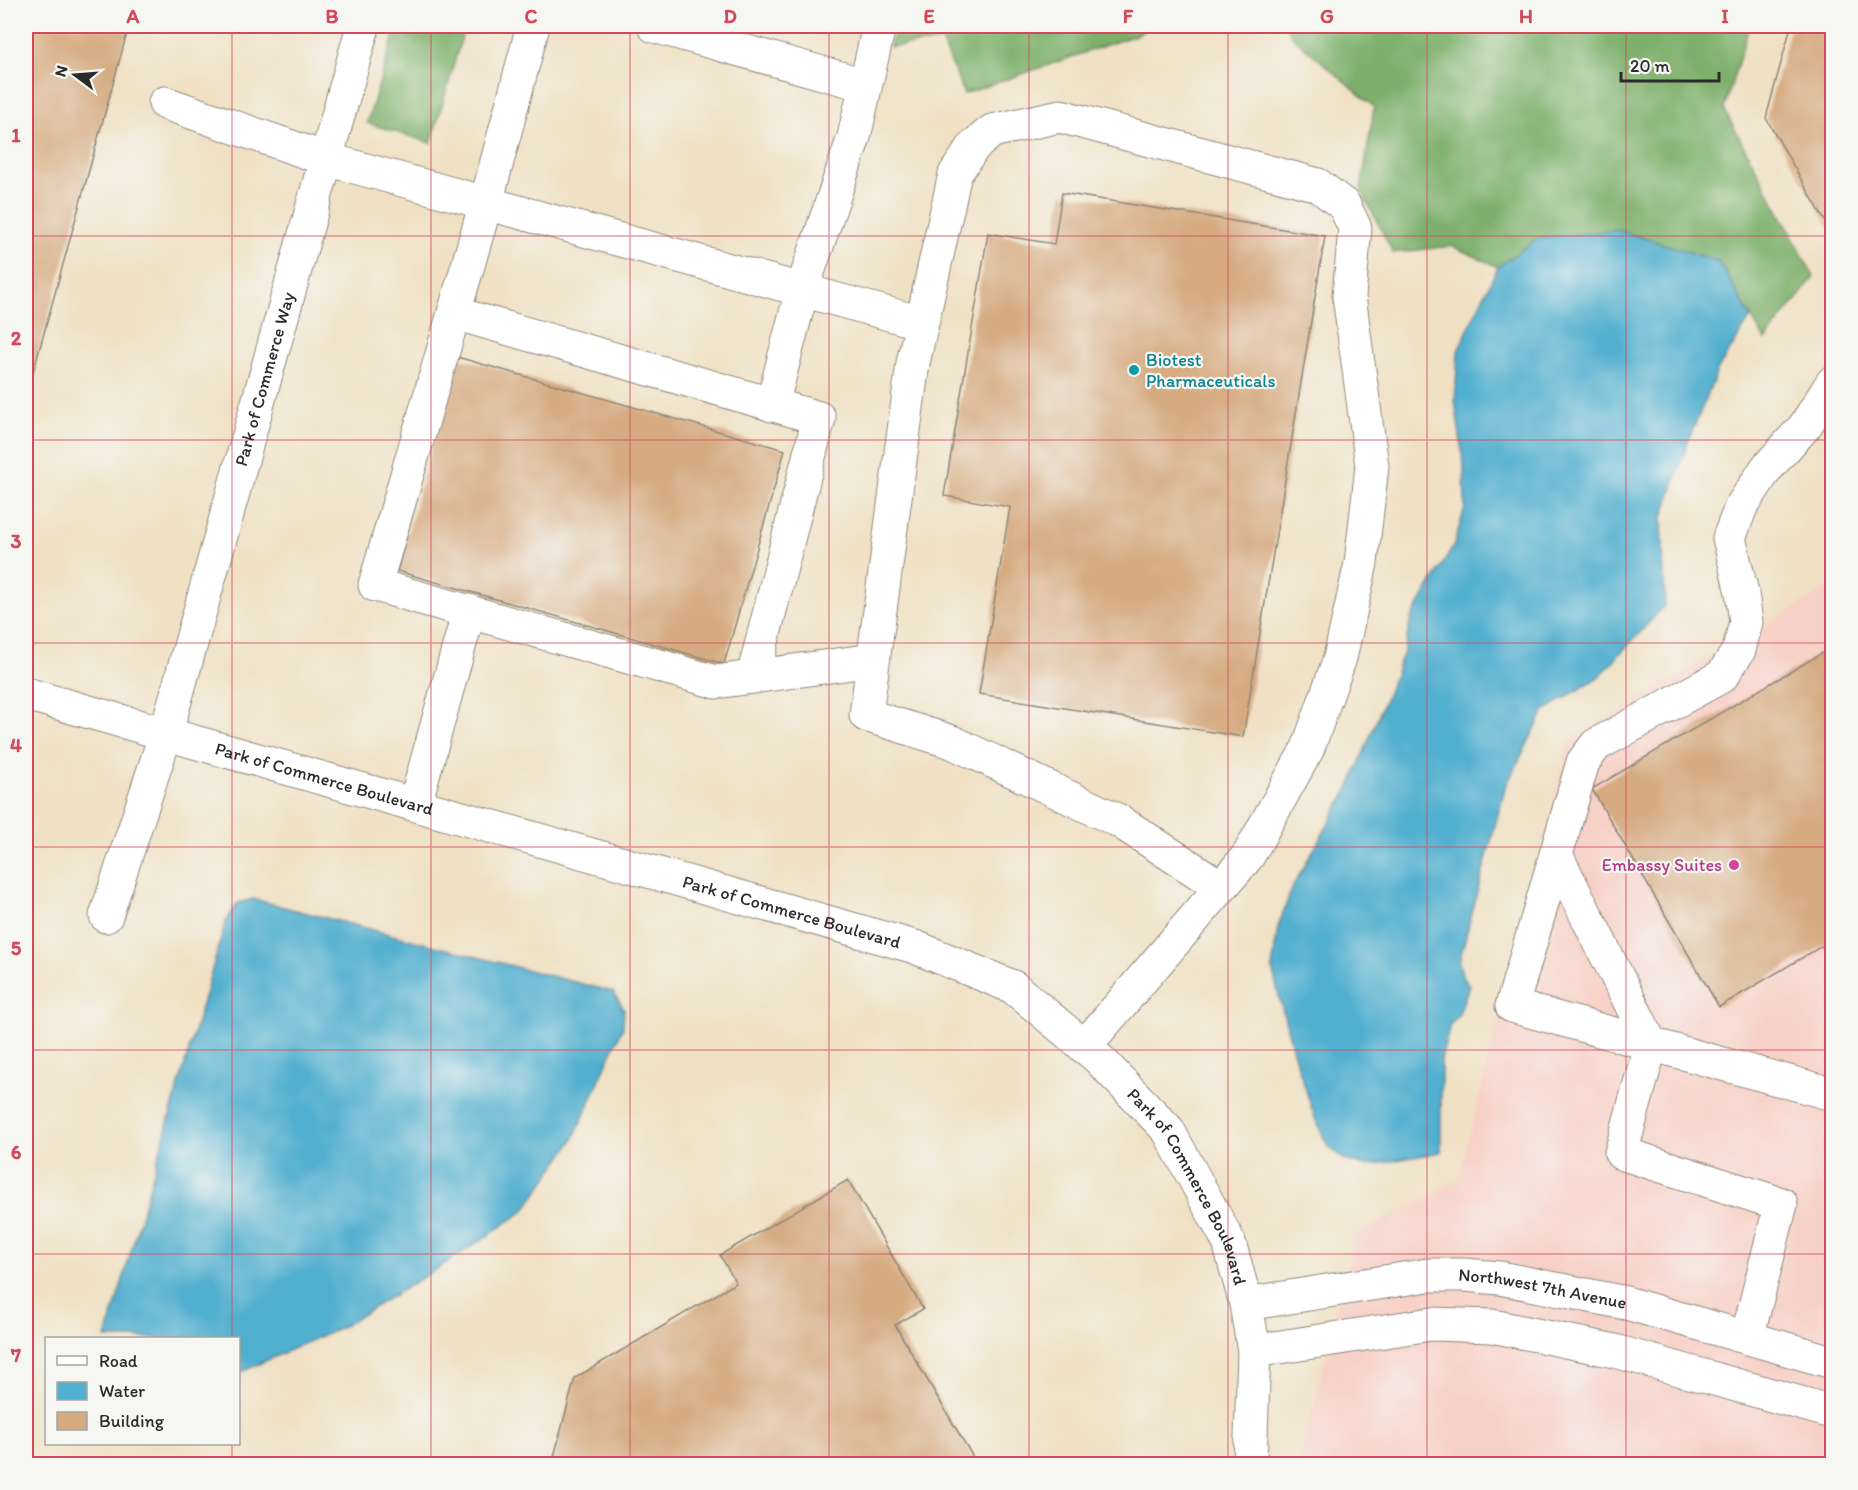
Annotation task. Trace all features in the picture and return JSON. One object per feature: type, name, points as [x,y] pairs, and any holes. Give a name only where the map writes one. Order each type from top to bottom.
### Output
[{"type":"street","name":"Park of Commerce Way","points":[[106,916],[166,733],[363,26]]},
{"type":"street","points":[[533,26],[486,203],[375,585],[716,682],[873,660]]},
{"type":"street","points":[[654,26],[865,85]]},
{"type":"street","points":[[772,405],[802,290],[854,138],[879,26]]},
{"type":"street","points":[[165,103],[326,159],[922,323]]},
{"type":"street","points":[[1084,1047],[1221,888],[1248,856],[1308,748],[1340,658],[1361,563],[1372,466],[1350,296],[1355,228],[1344,205],[1318,185],[1060,117],[992,131],[974,146],[955,174],[913,363],[866,715],[952,742],[1119,821],[1221,888]]},
{"type":"street","points":[[454,313],[819,418],[753,677]]},
{"type":"street","points":[[1833,383],[1804,426],[1766,469],[1741,507],[1729,538],[1742,592],[1746,622],[1739,650],[1722,676],[1596,745],[1583,762],[1512,1006],[1833,1094]]},
{"type":"street","points":[[415,804],[469,611]]},
{"type":"street","name":"Park of Commerce Boulevard","points":[[26,694],[915,947],[1013,987],[1084,1047],[1168,1130],[1229,1242],[1246,1304],[1254,1352],[1250,1464]]},
{"type":"street","points":[[1556,855],[1651,1044],[1621,1153],[1781,1204],[1747,1338]]},
{"type":"street","name":"Northwest 7th Avenue","points":[[1246,1304],[1428,1275],[1500,1278],[1626,1303],[1833,1362]]},
{"type":"street","points":[[1254,1352],[1431,1324],[1492,1326],[1615,1351],[1833,1412]]},
{"type":"shaded area","points":[[1832,585],[1832,1464],[1299,1464],[1355,1235],[1458,1180],[1569,741]]},
{"type":"green space","points":[[397,26],[465,26],[431,143],[367,123]]},
{"type":"green space","points":[[896,26],[1153,26],[1133,36],[964,94],[942,41],[890,47]]},
{"type":"green space","points":[[1285,26],[1749,26],[1724,109],[1814,277],[1765,340],[1718,261],[1538,238],[1498,267],[1452,246],[1393,253],[1361,190],[1374,107],[1293,37]]},
{"type":"water","points":[[1618,230],[1718,261],[1751,317],[1718,369],[1689,439],[1662,520],[1665,605],[1599,677],[1544,711],[1505,788],[1459,962],[1462,975],[1469,986],[1459,1014],[1450,1025],[1441,1059],[1441,1152],[1365,1166],[1345,1160],[1328,1146],[1315,1118],[1293,1051],[1272,968],[1278,927],[1292,888],[1351,784],[1404,652],[1411,618],[1453,547],[1465,508],[1464,466],[1455,400],[1458,351],[1486,291],[1498,267],[1538,238]]},
{"type":"water","points":[[253,899],[613,992],[624,1009],[623,1027],[573,1140],[524,1211],[451,1260],[345,1325],[240,1373],[240,1337],[106,1337],[226,921],[238,903]]},
{"type":"building","points":[[26,26],[129,26],[26,398]]},
{"type":"building","points":[[1791,26],[1832,26],[1832,233],[1766,118]]},
{"type":"building","name":"Biotest Pharmaceuticals","points":[[1062,193],[1325,236],[1243,737],[979,694],[1010,507],[944,496],[988,233],[1054,244]]},
{"type":"building","points":[[457,357],[785,450],[724,664],[397,571]]},
{"type":"building","name":"Embassy Suites","points":[[1832,647],[1832,940],[1719,1007],[1592,789]]},
{"type":"building","points":[[848,1180],[923,1309],[895,1325],[977,1464],[552,1464],[575,1378],[736,1283],[720,1255]]},
{"type":"place","name":"Biotest Pharmaceuticals","points":[[1134,370]]},
{"type":"place","name":"Embassy Suites","points":[[1734,865]]}]
